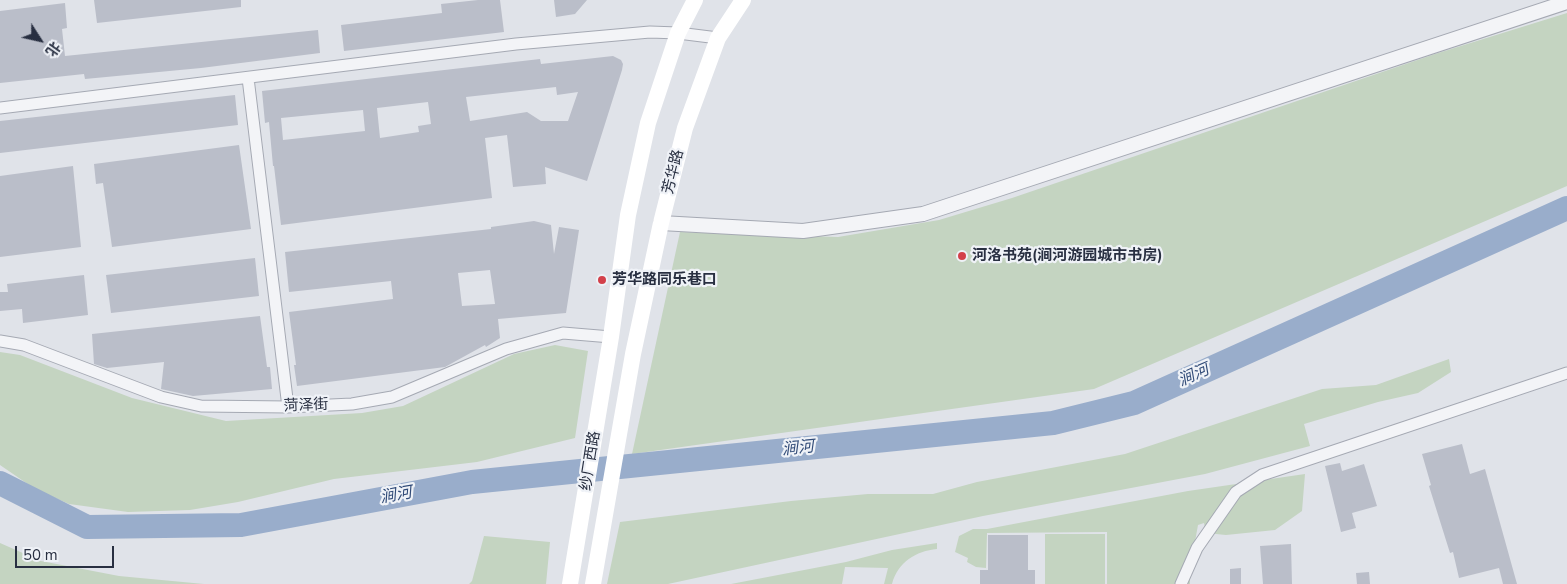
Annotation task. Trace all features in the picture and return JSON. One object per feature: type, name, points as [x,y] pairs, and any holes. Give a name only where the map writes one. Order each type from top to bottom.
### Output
[{"type":"main road","points":[[610,343],[628,215],[648,123],[678,33],[695,0]]},
{"type":"main road","name":"芳华路","points":[[633,354],[661,223],[685,128],[718,38],[742,0]]},
{"type":"main road","name":"纱厂西路","points":[[571,580],[610,343]]},
{"type":"main road","name":"纱厂西路","points":[[594,583],[633,354]]},
{"type":"street","points":[[661,223],[803,231],[923,214],[1567,2]]},
{"type":"street","points":[[0,108],[516,44],[650,32],[718,38]]},
{"type":"street","points":[[248,78],[288,407]]},
{"type":"street","name":"菏泽街","points":[[0,341],[24,345],[161,398],[201,406],[288,407],[352,404],[392,397],[506,349],[563,333],[610,343]]},
{"type":"street","points":[[1181,584],[1197,548],[1236,492],[1262,475],[1567,373]]},
{"type":"green space","points":[[1567,13],[1567,186],[1094,389],[632,454],[680,232],[838,237],[939,220],[1012,198],[1435,54]]},
{"type":"green space","points":[[555,345],[588,351],[575,438],[477,462],[334,479],[238,502],[190,510],[128,512],[69,504],[35,489],[0,465],[0,352],[20,355],[132,398],[226,421],[362,413],[403,406],[514,354]]},
{"type":"green space","points":[[1449,359],[1451,372],[1418,393],[1378,402],[1304,424],[1310,446],[1205,474],[983,516],[668,584],[607,584],[620,522],[791,501],[868,494],[933,494],[977,482],[1125,454],[1322,389],[1376,385]]},
{"type":"green space","points":[[1305,474],[1302,511],[1275,530],[1226,535],[1206,533],[1204,523],[1198,525],[1190,569],[1190,584],[1107,584],[1107,532],[987,533],[986,568],[976,567],[967,562],[968,558],[955,552],[959,536],[973,529],[987,529],[1188,491]]},
{"type":"green space","points":[[1045,534],[1105,534],[1105,584],[1045,584]]},
{"type":"green space","points":[[484,536],[550,542],[546,584],[469,584],[472,581]]},
{"type":"green space","points":[[0,543],[41,561],[119,576],[204,584],[0,584]]},
{"type":"green space","points":[[937,543],[937,549],[915,555],[903,564],[892,584],[884,584],[888,568],[845,567],[842,584],[731,584],[846,562],[892,550]]},
{"type":"building","points":[[94,0],[241,0],[241,7],[97,23]]},
{"type":"building","points":[[500,0],[504,32],[344,51],[341,25],[442,13],[441,4]]},
{"type":"building","points":[[554,0],[587,0],[575,14],[556,17]]},
{"type":"building","points":[[65,3],[67,28],[62,29],[65,56],[318,30],[320,53],[201,68],[85,79],[84,74],[0,83],[0,11]]},
{"type":"building","points":[[613,56],[621,60],[623,64],[587,181],[545,167],[546,184],[513,187],[507,135],[485,138],[492,198],[281,225],[269,122],[265,123],[262,91],[540,59],[541,64]],"holes":[[[556,87],[557,95],[578,92],[568,121],[541,121],[527,112],[470,121],[466,97]],[[428,102],[431,124],[418,126],[419,132],[380,138],[377,108]],[[363,110],[365,131],[283,140],[281,118]]]},
{"type":"building","points":[[235,95],[238,125],[0,153],[0,121]]},
{"type":"building","points":[[239,145],[251,229],[112,247],[103,183],[96,184],[94,164]]},
{"type":"building","points":[[73,166],[81,247],[0,257],[0,176]]},
{"type":"building","points":[[534,221],[551,225],[554,254],[559,227],[579,230],[566,313],[498,319],[500,338],[445,367],[297,386],[289,312],[393,299],[391,281],[289,292],[285,252],[491,229],[491,227]],"holes":[[[490,270],[495,304],[462,306],[458,273]]]},
{"type":"building","points":[[255,258],[259,296],[111,313],[106,275]]},
{"type":"building","points":[[84,275],[88,315],[23,323],[22,309],[0,311],[0,292],[8,292],[7,284]]},
{"type":"building","points":[[260,316],[267,367],[270,367],[272,389],[193,396],[161,389],[164,362],[107,368],[94,364],[92,334]]},
{"type":"building","points":[[1462,444],[1470,474],[1485,469],[1517,584],[1503,584],[1499,568],[1459,578],[1453,552],[1450,553],[1429,486],[1431,485],[1422,454]]},
{"type":"building","points":[[1340,463],[1342,471],[1364,464],[1377,506],[1352,513],[1356,528],[1341,532],[1325,466]]},
{"type":"building","points":[[988,535],[1028,535],[1028,570],[1035,570],[1035,584],[980,584],[980,570],[988,570]]},
{"type":"building","points":[[1291,544],[1292,584],[1263,584],[1260,546]]},
{"type":"building","points":[[1241,568],[1241,584],[1230,584],[1230,569]]},
{"type":"building","points":[[1369,572],[1370,584],[1357,584],[1356,573]]},
{"type":"waterway","name":"涧河","points":[[0,483],[87,527],[241,525],[472,482],[1053,423],[1134,403],[1567,208]]},
{"type":"place","name":"河洛书苑(涧河游园城市书房)","points":[[962,256]]},
{"type":"place","name":"芳华路同乐巷口","points":[[602,280]]}]
